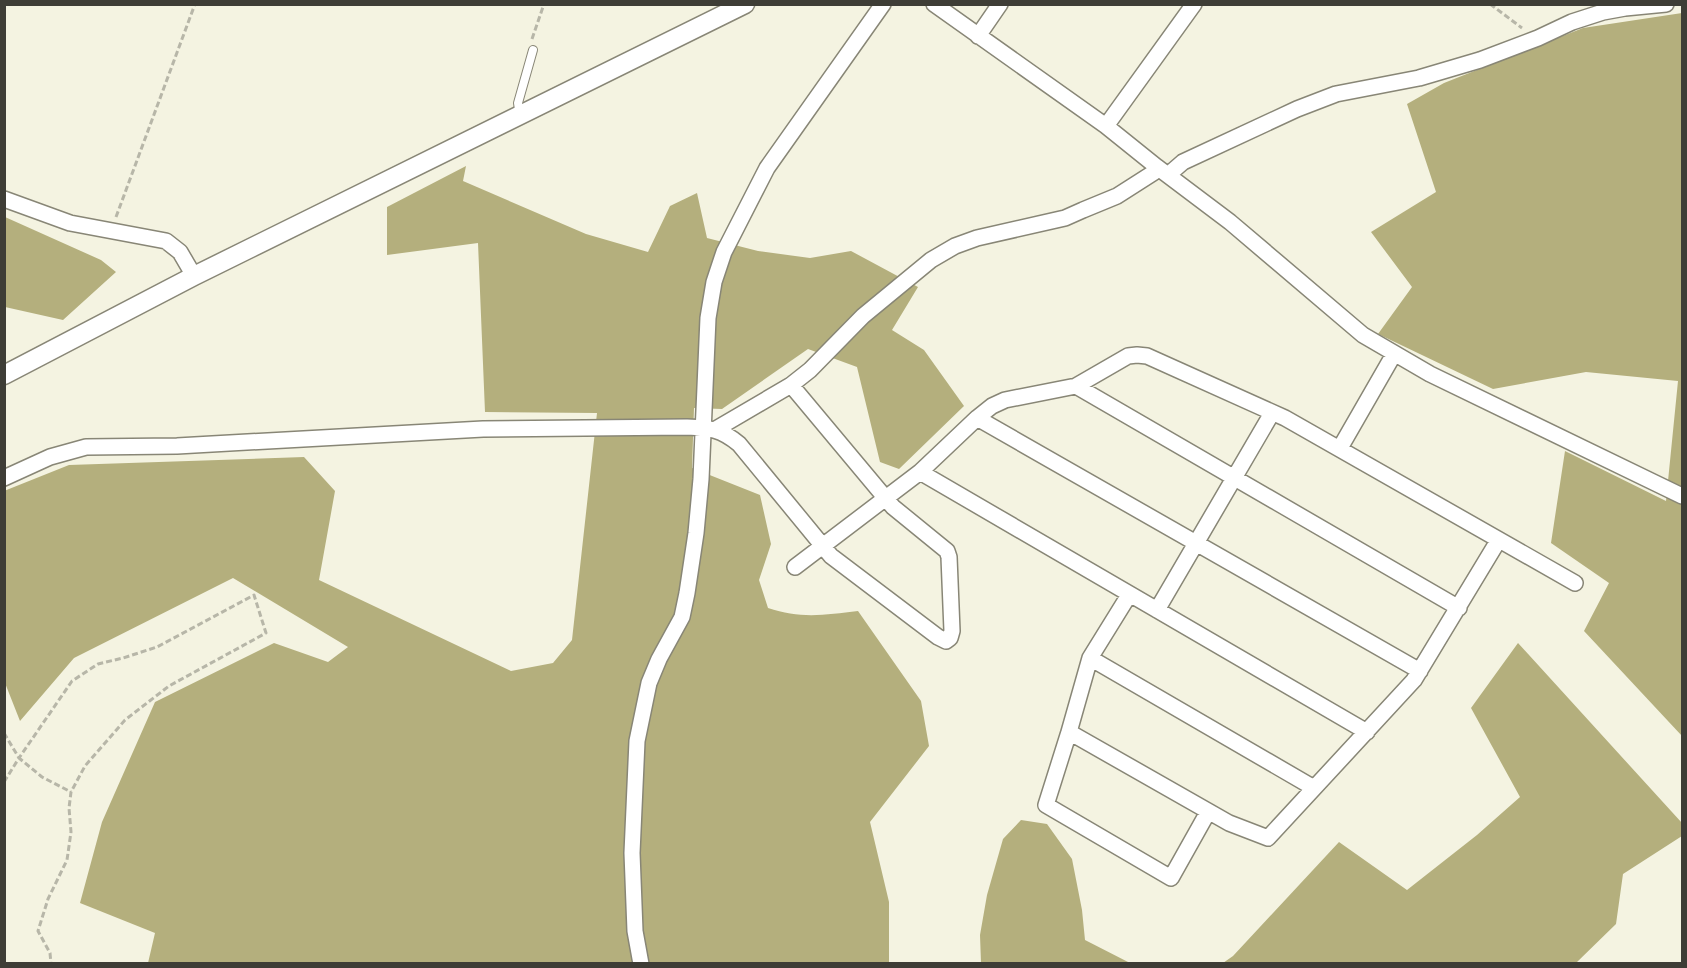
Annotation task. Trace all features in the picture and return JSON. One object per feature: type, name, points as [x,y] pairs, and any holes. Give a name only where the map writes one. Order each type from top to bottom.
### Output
[{"type":"street","points":[[4,375],[194,276],[745,4]]},
{"type":"street","points":[[641,963],[635,931],[632,853],[637,741],[649,683],[681,617],[687,593],[710,428],[708,318],[714,282],[724,252],[766,168],[883,4]]},
{"type":"street","points":[[934,4],[1106,126],[1230,222],[1350,326],[1394,354],[1441,379],[1683,496]]},
{"type":"street","points":[[978,36],[1000,4]]},
{"type":"street","points":[[1106,126],[1194,4]]},
{"type":"street","points":[[710,428],[791,385],[817,364],[863,316],[931,260],[955,246],[977,238],[1065,218],[1117,196],[1153,173],[1183,162],[1297,108],[1336,94],[1419,78],[1480,60],[1538,38],[1572,22],[1624,6],[1666,4]]},
{"type":"street","points":[[4,200],[70,223],[166,242],[180,252],[194,276]]},
{"type":"street","points":[[1340,448],[1394,354]]},
{"type":"street","points":[[795,567],[920,472],[976,418],[992,406],[1005,400],[1076,386],[1120,361],[1137,355],[1147,357],[1272,413],[1340,448],[1498,541],[1575,583]]},
{"type":"street","points":[[4,478],[51,457],[86,447],[177,446],[483,429],[710,428],[728,434],[739,444],[831,556],[938,637],[946,641],[950,639],[952,631],[950,557],[947,551],[893,507],[791,385]]},
{"type":"street","points":[[1076,386],[1460,608]]},
{"type":"street","points":[[1157,610],[1272,413]]},
{"type":"street","points":[[976,418],[1420,671]]},
{"type":"street","points":[[920,472],[1367,732]]},
{"type":"street","points":[[1069,732],[1208,812],[1268,838],[1367,732],[1420,671],[1460,608],[1498,541]]},
{"type":"street","points":[[1129,595],[1090,658],[1046,805],[1171,878],[1208,812]]},
{"type":"street","points":[[1090,658],[1314,788]]},
{"type":"lane","points":[[520,116],[518,103],[533,50]]},
{"type":"path","points":[[111,230],[195,4]]},
{"type":"path","points":[[533,50],[531,40],[544,4]]},
{"type":"path","points":[[1490,4],[1538,38]]},
{"type":"path","points":[[4,782],[72,681],[98,664],[157,647],[254,595],[266,633],[169,686],[125,720],[85,766],[71,792],[69,808],[71,832],[67,860],[48,899],[38,931],[50,953],[51,963]]},
{"type":"path","points":[[4,733],[19,758],[42,777],[71,792]]},
{"type":"shaded area","points":[[1682,13],[1682,736],[1584,631],[1609,583],[1551,543],[1565,451],[1666,501],[1678,381],[1586,372],[1493,389],[1378,334],[1412,287],[1371,232],[1436,192],[1407,104],[1444,83],[1583,28]]},
{"type":"shaded area","points":[[466,166],[463,181],[586,234],[648,252],[670,206],[697,193],[707,238],[758,251],[810,258],[851,251],[918,287],[892,330],[924,350],[964,406],[899,469],[880,462],[857,367],[808,349],[722,409],[694,408],[692,468],[760,495],[771,544],[759,580],[768,608],[802,615],[858,611],[921,701],[929,746],[870,822],[889,902],[889,963],[148,963],[155,933],[80,903],[102,822],[155,702],[274,643],[328,662],[348,647],[233,578],[74,658],[20,721],[5,683],[4,491],[69,465],[304,457],[335,491],[319,580],[511,671],[553,663],[572,640],[597,413],[485,412],[478,243],[387,255],[387,207]]},
{"type":"shaded area","points":[[5,217],[101,260],[116,272],[63,320],[5,307]]},
{"type":"shaded area","points":[[1518,643],[1682,823],[1682,836],[1623,874],[1616,924],[1576,963],[1223,963],[1233,956],[1339,842],[1407,890],[1477,835],[1520,797],[1471,708]]},
{"type":"shaded area","points":[[1021,820],[1047,824],[1072,859],[1085,940],[1130,963],[981,963],[980,935],[987,895],[1003,839]]}]
